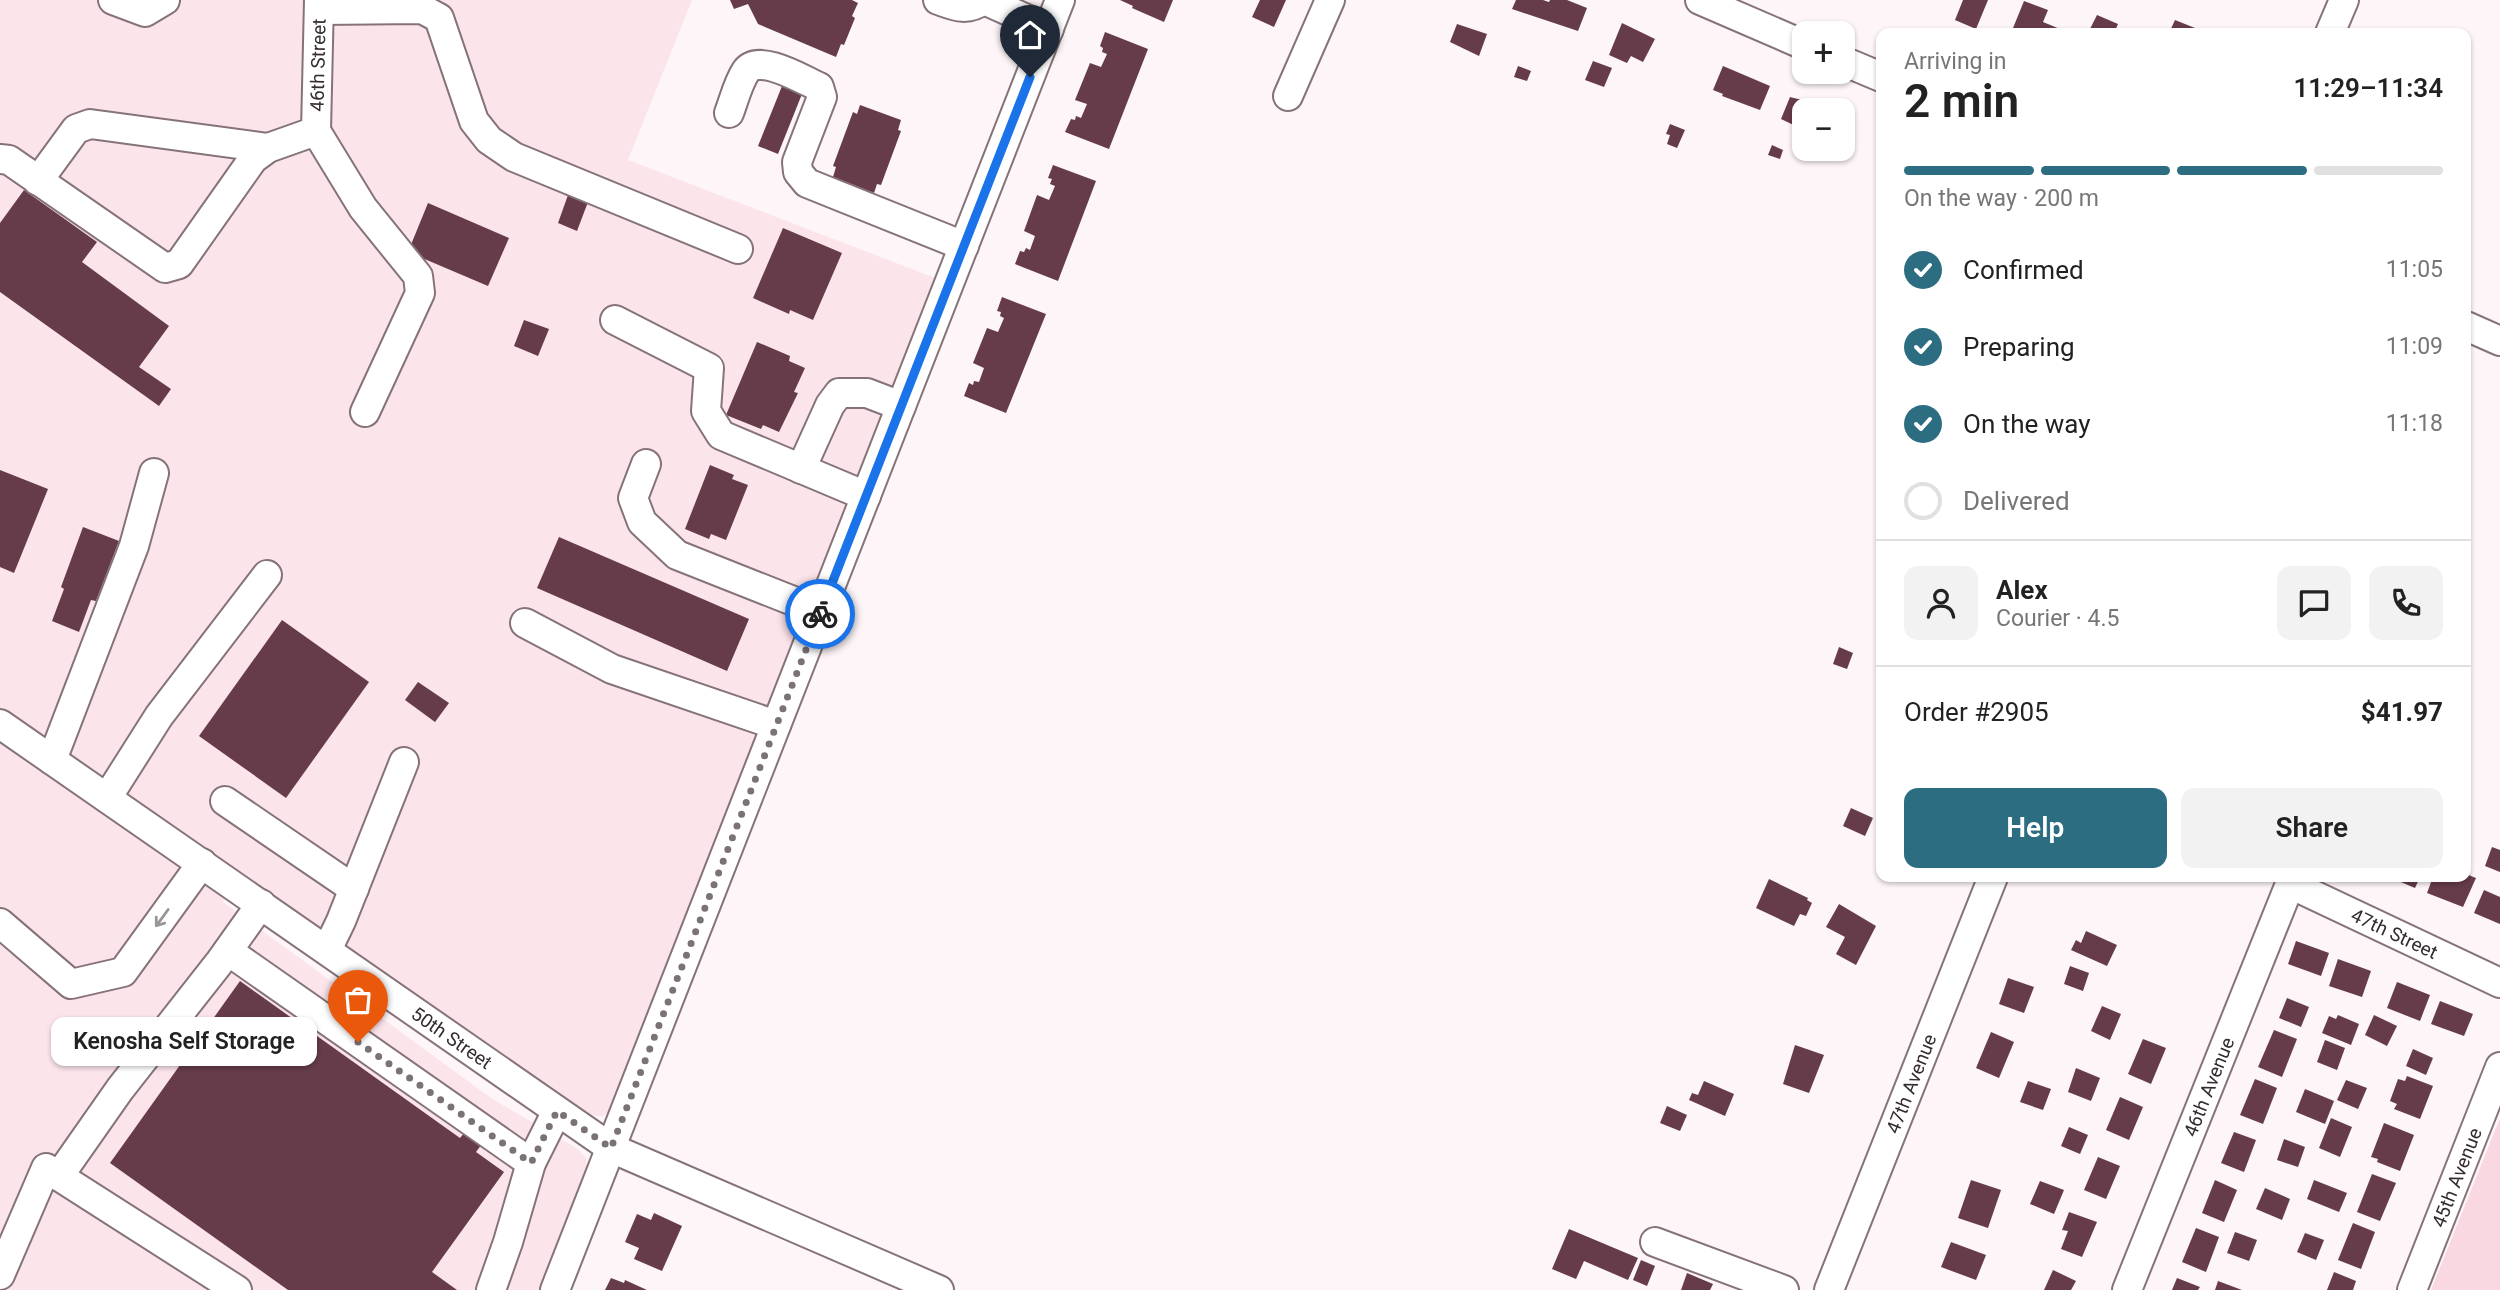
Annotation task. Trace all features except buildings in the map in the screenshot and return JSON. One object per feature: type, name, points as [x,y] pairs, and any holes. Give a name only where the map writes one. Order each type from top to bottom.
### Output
[{"type":"street","points":[[113,0],[145,12],[165,0]]},
{"type":"street","points":[[938,0],[960,8],[971,7],[984,0],[1049,29]]},
{"type":"street","points":[[555,1290],[1060,0]]},
{"type":"street","points":[[1288,96],[1330,0]]},
{"type":"street","points":[[1700,0],[1792,40]]},
{"type":"street","points":[[2332,28],[2344,0]]},
{"type":"street","points":[[319,5],[422,9],[439,18],[474,121],[489,140],[514,157],[738,250]]},
{"type":"street","name":"46th Street","points":[[317,131],[319,5]]},
{"type":"street","points":[[729,113],[747,69],[754,65],[764,63],[819,87],[822,97],[797,162],[798,172],[807,183],[964,246]]},
{"type":"street","points":[[1855,66],[1876,75]]},
{"type":"street","points":[[38,181],[76,129],[90,124],[268,148]]},
{"type":"street","points":[[0,159],[9,160],[165,268],[179,264],[253,159],[268,148],[317,131],[363,208],[418,276],[420,293],[365,412]]},
{"type":"street","points":[[615,320],[709,369],[706,411],[721,435],[866,496]]},
{"type":"street","points":[[2471,329],[2500,341]]},
{"type":"street","points":[[801,469],[830,405],[839,393],[867,393],[901,407]]},
{"type":"street","points":[[646,464],[633,498],[642,522],[677,555],[821,612]]},
{"type":"street","points":[[52,760],[134,546],[154,473]]},
{"type":"street","points":[[107,797],[159,716],[267,575]]},
{"type":"street","points":[[525,623],[612,669],[776,725]]},
{"type":"street","name":"50th Street","points":[[3,730],[107,797],[611,1148],[939,1290]]},
{"type":"street","points":[[327,950],[404,762]]},
{"type":"street","points":[[225,801],[354,889]]},
{"type":"street","points":[[0,923],[71,984],[122,972],[202,863]]},
{"type":"street","name":"47th Avenue","points":[[1829,1290],[1991,882]]},
{"type":"street","name":"47th Street","points":[[2290,884],[2500,983]]},
{"type":"street","name":"46th Avenue","points":[[2127,1290],[2290,884]]},
{"type":"street","points":[[59,1176],[120,1088],[228,951],[261,904]]},
{"type":"street","points":[[228,951],[531,1163]]},
{"type":"street","name":"45th Avenue","points":[[2412,1290],[2500,1067]]},
{"type":"street","points":[[491,1290],[509,1242],[531,1163],[557,1111]]},
{"type":"street","points":[[0,1275],[46,1168],[237,1290]]},
{"type":"street","points":[[1655,1242],[1784,1290]]},
{"type":"shaded area","points":[[0,0],[692,0],[628,160],[935,278],[610,1111],[603,1116],[595,1116],[571,1105],[500,1058],[244,874],[223,902],[491,1098],[578,1149],[586,1158],[587,1172],[540,1290],[0,1290],[0,1242],[5,1229],[0,1239]]},
{"type":"shaded area","points":[[2500,1118],[2500,1290],[2431,1290]]},
{"type":"way so far","points":[[358,1042],[531,1163],[557,1111],[611,1148],[820,614]]},
{"type":"place","name":"Kenosha Self Storage","points":[[358,1042]]},
{"type":"route","points":[[820,614],[1030,77]]}]
